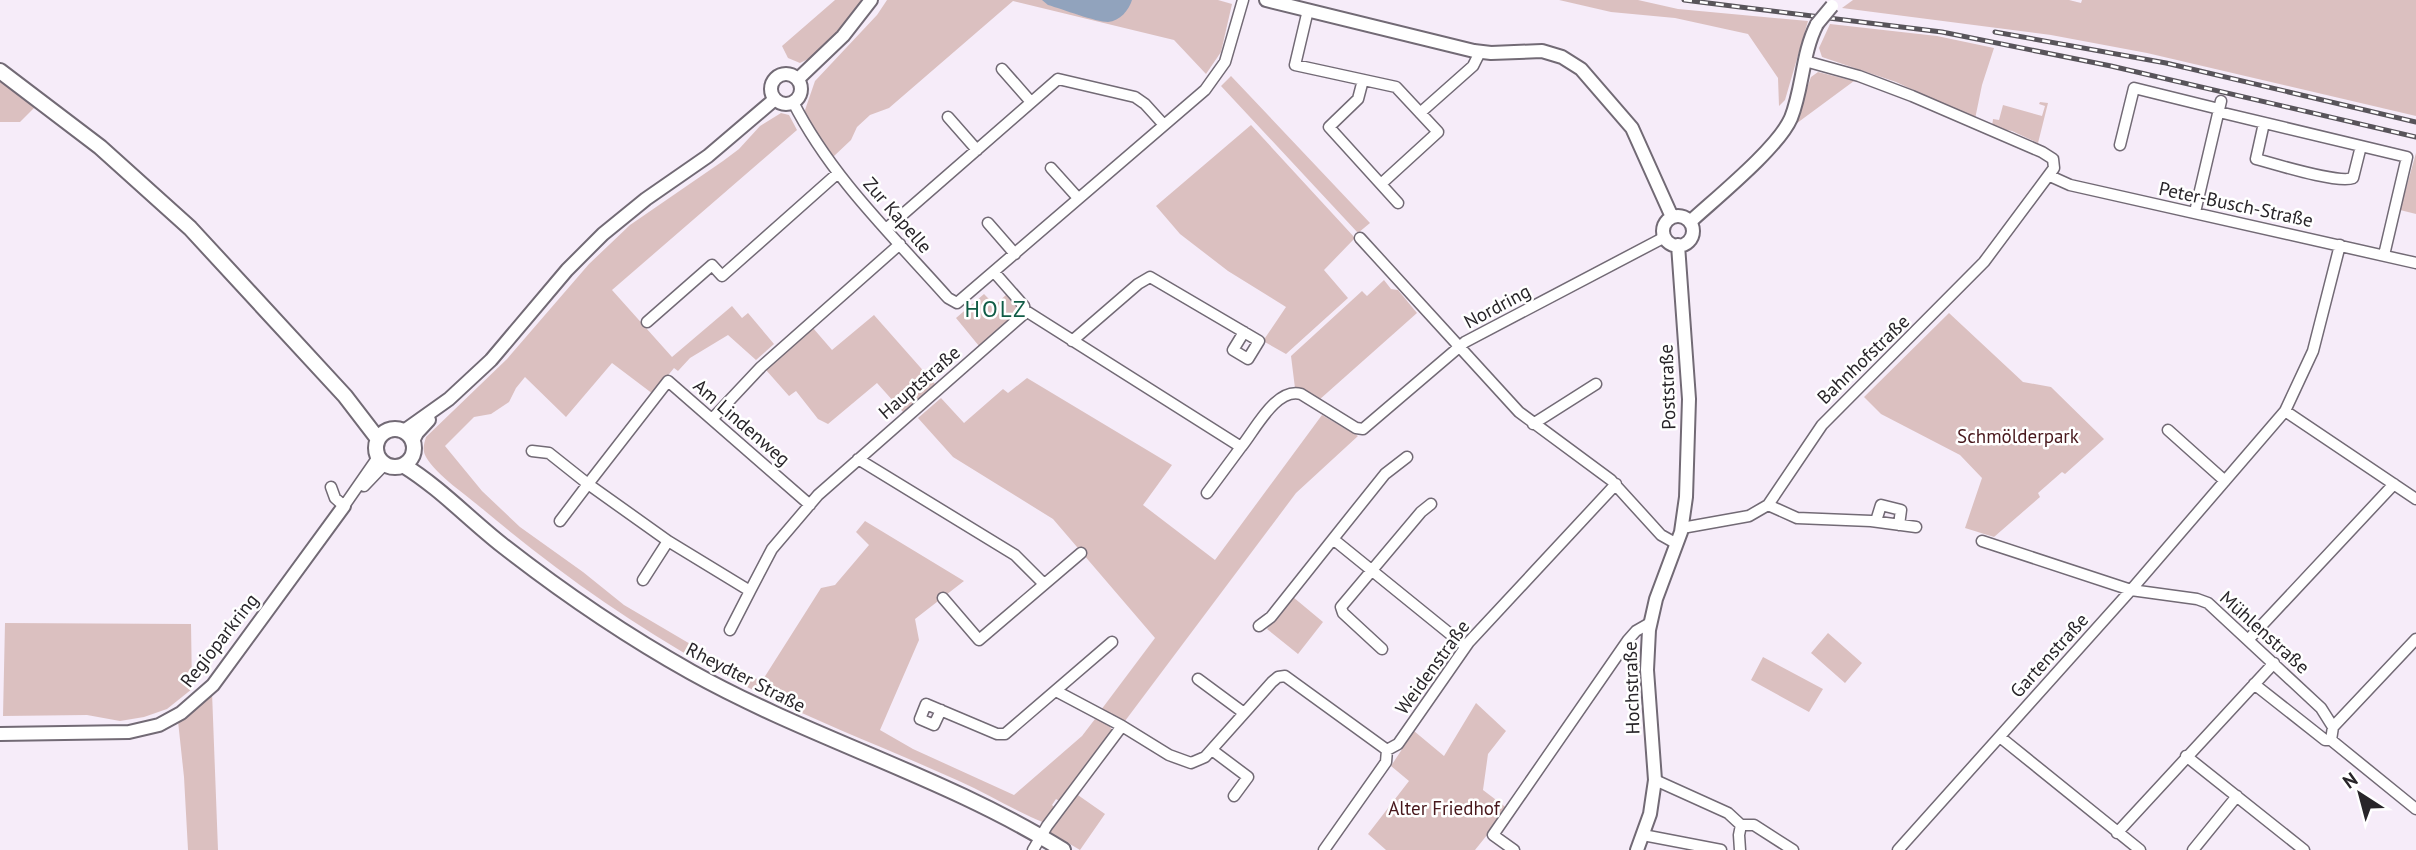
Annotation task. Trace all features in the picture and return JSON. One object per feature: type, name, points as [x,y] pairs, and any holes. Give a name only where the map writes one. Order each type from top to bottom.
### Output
[{"type":"main road","points":[[0,71],[87,137],[172,211],[382,435]]},
{"type":"main road","points":[[395,428],[409,436],[408,461],[394,467],[381,460],[376,450],[382,435],[395,428]]},
{"type":"main road","name":"Rheydter Straße","points":[[408,461],[501,544],[556,587],[663,656],[774,713],[956,793],[1063,850]]},
{"type":"street","points":[[798,79],[843,36],[871,0]]},
{"type":"street","points":[[1208,493],[1241,447],[1026,311],[994,272],[1205,90],[1217,74],[1232,43],[1243,0]]},
{"type":"street","points":[[1266,0],[1480,52],[1545,51],[1565,58],[1581,68],[1632,128],[1672,217]]},
{"type":"street","points":[[1690,222],[1769,149],[1782,133],[1794,108],[1805,61],[1818,24],[1835,3]]},
{"type":"street","points":[[1308,10],[1295,65],[1396,87],[1438,132],[1381,184]]},
{"type":"street","points":[[1420,113],[1473,66],[1480,52]]},
{"type":"street","points":[[1805,61],[1859,76],[1912,96],[2047,154],[2054,162],[2050,176]]},
{"type":"street","points":[[1002,69],[1031,102]]},
{"type":"street","points":[[788,74],[798,79],[801,94],[793,103],[782,104],[775,99],[771,88],[775,79],[788,74]]},
{"type":"street","points":[[886,229],[1054,82],[1064,79],[1137,98],[1164,125]]},
{"type":"street","points":[[1363,80],[1358,99],[1329,127],[1398,203]]},
{"type":"street","points":[[2120,145],[2134,88],[2220,107],[2264,123],[2407,157],[2384,255]]},
{"type":"street","points":[[409,436],[419,431],[504,347],[557,282],[593,244],[641,203],[719,148],[775,99]]},
{"type":"street","name":"Zur Kapelle","points":[[793,103],[838,173],[953,303],[964,299],[994,272]]},
{"type":"street","points":[[2195,212],[2220,107]]},
{"type":"street","points":[[948,117],[977,149]]},
{"type":"street","points":[[2264,123],[2256,159],[2318,174],[2348,180],[2353,178],[2361,146]]},
{"type":"street","points":[[1051,168],[1078,198]]},
{"type":"street","points":[[647,322],[712,265],[722,276],[838,173]]},
{"type":"street","name":"Peter-Busch-Straße","points":[[2050,176],[2070,185],[2416,263]]},
{"type":"street","name":"Bahnhofstraße","points":[[1768,505],[1826,419],[1984,262],[2050,176]]},
{"type":"street","points":[[1680,216],[1690,222],[1692,236],[1686,243],[1678,246],[1665,237],[1664,227],[1672,217],[1680,216]]},
{"type":"street","points":[[988,223],[1014,254]]},
{"type":"street","name":"Nordring","points":[[1241,447],[1276,401],[1291,393],[1301,394],[1362,430],[1458,347],[1665,237]]},
{"type":"street","points":[[1360,238],[1514,408],[1616,484],[1659,533],[1677,544]]},
{"type":"street","points":[[713,418],[761,367],[900,244]]},
{"type":"street","name":"Gartenstraße","points":[[1898,850],[2131,590],[2285,411],[2313,351],[2340,244]]},
{"type":"street","name":"Poststraße","points":[[1678,246],[1689,399],[1686,497],[1682,528]]},
{"type":"street","points":[[1072,341],[1138,284],[1150,277],[1244,332]]},
{"type":"street","name":"Hauptstraße","points":[[810,505],[858,459],[1026,311]]},
{"type":"street","name":"Am Lindenweg","points":[[560,521],[668,381],[810,505]]},
{"type":"street","points":[[1533,424],[1596,384]]},
{"type":"street","points":[[2285,411],[2416,499]]},
{"type":"street","points":[[2168,430],[2225,481]]},
{"type":"street","points":[[532,452],[550,453],[588,484],[668,541],[750,590]]},
{"type":"street","points":[[1259,626],[1271,617],[1383,476],[1407,457]]},
{"type":"street","points":[[858,459],[1018,557],[1044,584]]},
{"type":"street","points":[[331,487],[333,496],[344,506],[381,460]]},
{"type":"street","name":"Weidenstraße","points":[[1324,850],[1386,762],[1387,750],[1398,744],[1465,646],[1616,484]]},
{"type":"street","points":[[2248,639],[2395,484]]},
{"type":"street","points":[[1382,649],[1341,608],[1421,512],[1431,504]]},
{"type":"street","points":[[730,630],[772,549],[810,505]]},
{"type":"street","points":[[1682,528],[1749,516],[1768,505],[1797,519],[1877,522],[1916,527]]},
{"type":"street","points":[[1877,522],[1881,505],[1900,510],[1899,525]]},
{"type":"street","name":"Regioparkring","points":[[0,734],[129,732],[159,724],[181,713],[213,685],[344,506]]},
{"type":"street","name":"Hochstraße","points":[[1637,850],[1650,811],[1655,780],[1647,670],[1650,623],[1682,528]]},
{"type":"street","points":[[1333,540],[1465,646]]},
{"type":"street","points":[[643,580],[668,541]]},
{"type":"street","name":"Mühlenstraße","points":[[1982,541],[2131,590],[2205,601],[2321,708],[2333,727]]},
{"type":"street","points":[[943,598],[979,640],[1081,553]]},
{"type":"street","points":[[1514,850],[1493,835],[1628,640],[1636,631],[1650,623]]},
{"type":"street","points":[[2331,740],[2333,727],[2416,640]]},
{"type":"street","points":[[940,710],[1002,735],[1112,642]]},
{"type":"street","points":[[2118,833],[2274,663]]},
{"type":"street","points":[[1056,691],[1183,762],[1200,761],[1274,680],[1287,676],[1387,750]]},
{"type":"street","points":[[1198,679],[1244,713]]},
{"type":"street","points":[[2254,684],[2325,740],[2331,740],[2416,809]]},
{"type":"street","points":[[1033,850],[1122,726]]},
{"type":"street","points":[[2000,737],[2140,850]]},
{"type":"street","points":[[1212,750],[1248,777],[1234,796]]},
{"type":"street","points":[[2186,756],[2304,850]]},
{"type":"street","points":[[1655,780],[1728,813],[1741,825],[1754,825],[1793,850]]},
{"type":"street","points":[[2193,850],[2237,796]]},
{"type":"street","points":[[1740,850],[1741,825]]},
{"type":"street","points":[[1643,835],[1721,850]]},
{"type":"green space","points":[[835,0],[865,0],[836,36],[810,58],[800,63],[788,58],[782,46]]},
{"type":"green space","points":[[887,0],[1218,0],[1232,4],[1221,52],[1206,74],[1174,40],[1013,1],[889,108],[870,115],[857,127],[851,140],[833,157],[804,113],[815,81],[877,15]]},
{"type":"green space","points":[[1559,0],[1638,0],[1678,9],[1808,21],[1785,100],[1779,106],[1778,78],[1748,34],[1675,18],[1611,12]]},
{"type":"green space","points":[[1853,0],[2069,0],[2081,3],[2082,0],[2416,0],[2416,116],[2147,53],[2051,35],[1842,8]]},
{"type":"green space","points":[[1830,24],[1937,36],[1994,48],[1975,119],[1896,82],[1822,57],[1819,48]]},
{"type":"green space","points":[[1818,72],[1854,81],[1789,129],[1811,77]]},
{"type":"green space","points":[[1231,76],[1370,223],[1358,233],[1221,86]]},
{"type":"green space","points":[[0,78],[36,106],[20,122],[0,122]]},
{"type":"green space","points":[[2048,103],[2038,143],[2012,131],[1992,127],[1993,119],[1999,120],[2003,105],[2042,116],[2045,106],[2039,104]]},
{"type":"green space","points":[[781,113],[789,115],[797,130],[612,290],[672,357],[732,306],[742,318],[748,313],[774,344],[756,360],[728,335],[690,358],[678,371],[674,368],[653,394],[612,363],[566,417],[525,377],[509,402],[491,414],[474,417],[445,446],[482,491],[520,527],[624,605],[731,668],[762,681],[821,588],[835,585],[869,545],[856,532],[865,521],[964,581],[915,619],[919,640],[880,730],[913,749],[1014,795],[1082,736],[1095,719],[1109,725],[1112,735],[1061,802],[1056,799],[1052,805],[1056,809],[1045,823],[959,781],[769,698],[678,649],[592,594],[538,554],[445,478],[425,454],[426,437],[507,359],[589,264],[630,225],[723,161],[739,149],[760,126]]},
{"type":"green space","points":[[1251,125],[1355,238],[1324,270],[1348,298],[1286,354],[1263,341],[1286,307],[1228,271],[1180,234],[1156,206]]},
{"type":"green space","points":[[2416,153],[2416,214],[2400,210]]},
{"type":"green space","points":[[1384,280],[1391,289],[1398,290],[1417,313],[1319,400],[1304,390],[1295,388],[1291,356],[1362,291],[1367,296]]},
{"type":"green space","points":[[984,294],[995,305],[1007,294],[1018,307],[1018,311],[979,346],[956,318]]},
{"type":"green space","name":"Schmölderpark","points":[[1949,313],[2023,382],[2051,387],[2104,439],[2065,474],[2062,472],[2038,493],[2040,497],[1994,537],[1965,528],[1982,478],[1960,455],[1881,414],[1864,397]]},
{"type":"green space","points":[[874,315],[935,384],[903,412],[877,383],[828,424],[818,419],[796,391],[789,396],[766,370],[813,328],[832,350]]},
{"type":"green space","points":[[1027,378],[1172,465],[1143,505],[1215,560],[1322,415],[1358,436],[1296,493],[1125,721],[1101,710],[1155,638],[1053,519],[953,457],[918,418],[941,398],[964,423],[1003,389],[1008,393]]},
{"type":"green space","points":[[1293,597],[1323,622],[1298,654],[1267,629]]},
{"type":"green space","points":[[5,623],[191,624],[192,689],[167,709],[120,721],[87,715],[3,716]]},
{"type":"green space","points":[[1828,633],[1862,663],[1845,683],[1811,653]]},
{"type":"green space","points":[[1763,657],[1823,689],[1809,712],[1751,680]]},
{"type":"green space","points":[[212,692],[218,850],[188,850],[178,721]]},
{"type":"green space","name":"Alter Friedhof","points":[[1476,703],[1506,731],[1488,754],[1483,790],[1508,809],[1475,850],[1386,850],[1368,834],[1409,781],[1391,766],[1414,731],[1444,756]]},
{"type":"green space","points":[[1075,793],[1105,814],[1080,850],[1048,831]]},
{"type":"water","points":[[1042,0],[1132,0],[1123,14],[1108,22],[1048,5]]},
{"type":"railway","points":[[1684,0],[1942,32],[2111,66],[2416,137]]},
{"type":"railway","points":[[1995,32],[2166,63],[2416,122]]},
{"type":"district","name":"HOLZ","points":[[996,308]]}]
